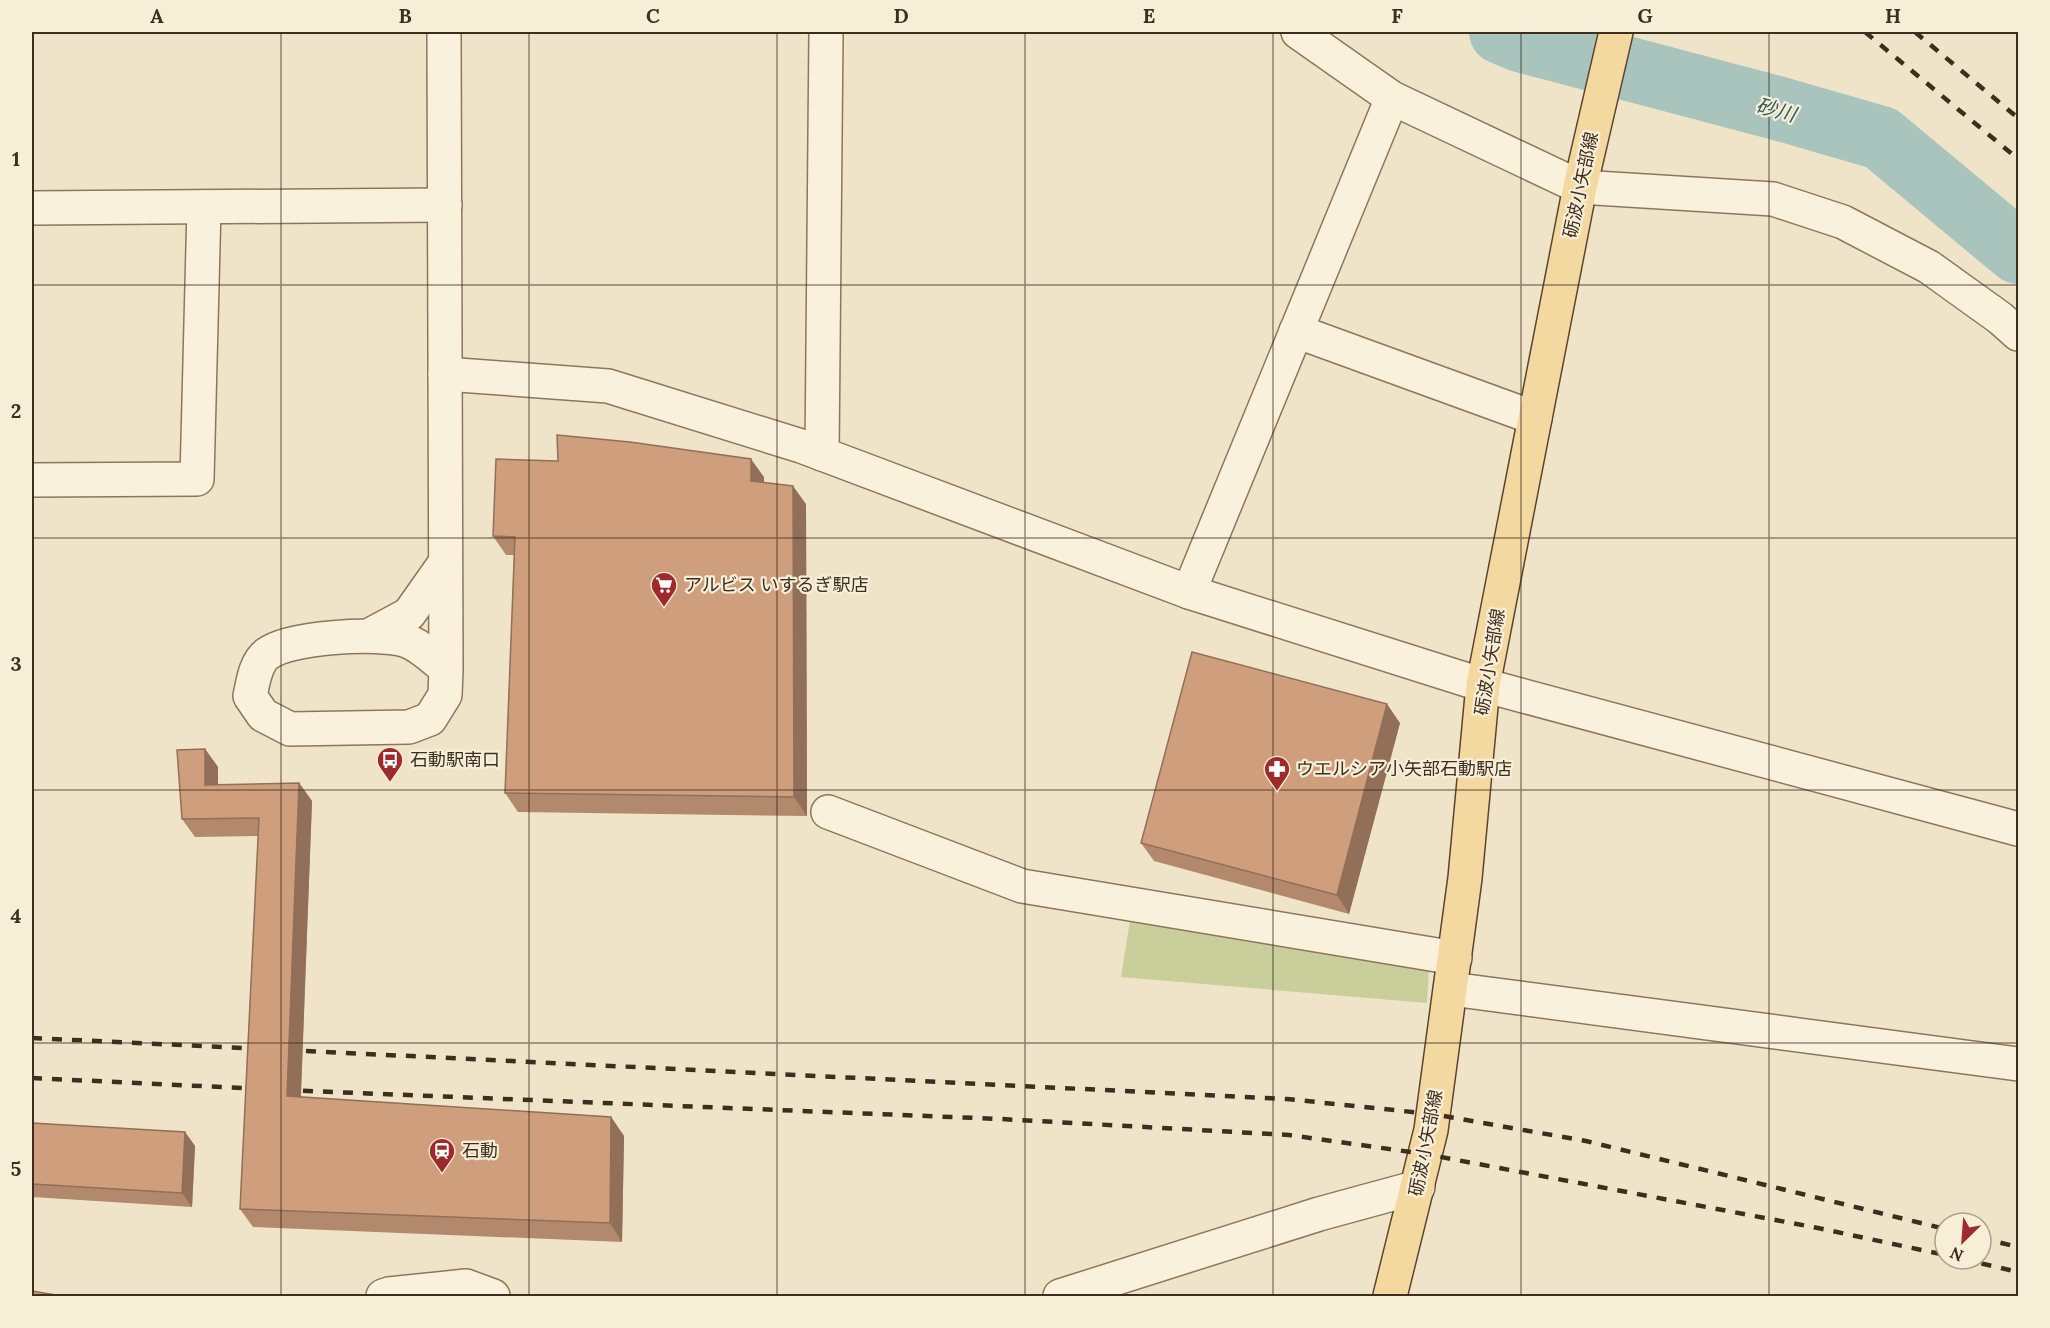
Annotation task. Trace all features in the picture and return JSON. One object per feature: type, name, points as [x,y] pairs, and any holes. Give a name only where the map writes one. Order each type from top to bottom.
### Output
[{"type":"main road","name":"砺波小矢部線","points":[[1390,1296],[1431,1130],[1465,878],[1483,685],[1580,187],[1616,32]]},
{"type":"street","points":[[444,32],[446,669],[445,695],[430,719],[409,727],[291,729],[263,715],[250,696],[256,670],[266,654],[290,643],[370,635],[405,640],[446,669]]},
{"type":"street","points":[[822,454],[826,32]]},
{"type":"street","points":[[1298,32],[1392,98],[1580,187],[1773,199],[1843,222],[1929,267],[2019,334]]},
{"type":"street","points":[[1189,592],[1392,98]]},
{"type":"street","points":[[32,208],[445,205]]},
{"type":"street","points":[[32,480],[197,479],[204,207]]},
{"type":"street","points":[[1296,331],[1535,418]]},
{"type":"street","points":[[445,374],[608,386],[822,454],[1189,592],[1483,685],[2019,829]]},
{"type":"street","points":[[370,635],[409,614],[445,563]]},
{"type":"street","points":[[828,812],[1022,886],[1455,958]]},
{"type":"street","points":[[1451,989],[2019,1064]]},
{"type":"street","points":[[1060,1296],[1319,1214],[1418,1187]]},
{"type":"street","points":[[383,1296],[466,1287],[493,1296]]},
{"type":"green space","points":[[1131,914],[1429,969],[1427,1003],[1121,977]]},
{"type":"building","points":[[557,435],[630,442],[751,459],[751,481],[793,486],[794,797],[505,793],[515,537],[493,536],[496,459],[558,461]]},
{"type":"building","name":"ウエルシア小矢部石動駅店","points":[[1192,652],[1387,704],[1337,895],[1141,843]]},
{"type":"building","points":[[205,749],[205,785],[299,783],[287,1096],[611,1117],[610,1223],[240,1209],[259,818],[182,819],[177,750]]},
{"type":"building","points":[[32,1123],[185,1132],[182,1193],[32,1184]]},
{"type":"building","points":[[32,1291],[62,1296],[32,1296]]},
{"type":"waterway","name":"砂川","points":[[1501,32],[1520,40],[1881,138],[2018,252]]},
{"type":"railway","points":[[1865,32],[2018,159]]},
{"type":"railway","points":[[1915,32],[2018,118]]},
{"type":"railway","points":[[32,1038],[265,1049]]},
{"type":"railway","points":[[286,1050],[1287,1099],[1432,1114],[1586,1141],[1933,1226]]},
{"type":"railway","points":[[32,1078],[262,1089]]},
{"type":"railway","points":[[283,1090],[1001,1119],[1289,1135],[1425,1154],[1818,1228],[1933,1252]]},
{"type":"railway","points":[[1993,1241],[2018,1247]]},
{"type":"railway","points":[[1993,1266],[2018,1272]]},
{"type":"place","name":"アルビス いするぎ駅店","points":[[664,608]]},
{"type":"place","name":"石動駅南口","points":[[390,783]]},
{"type":"place","name":"ウエルシア小矢部石動駅店","points":[[1277,792]]},
{"type":"place","name":"石動","points":[[442,1174]]}]
